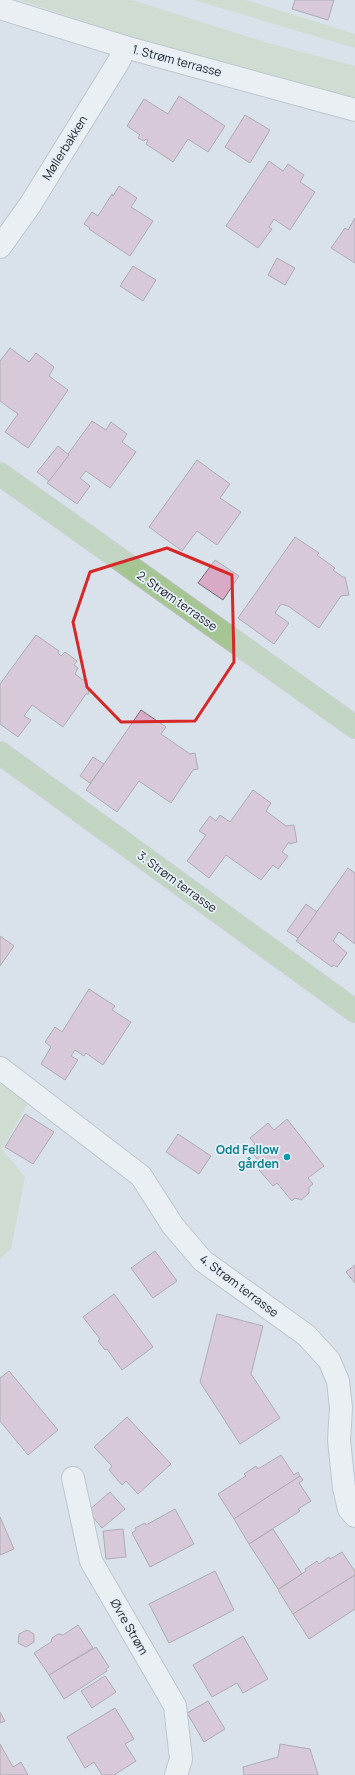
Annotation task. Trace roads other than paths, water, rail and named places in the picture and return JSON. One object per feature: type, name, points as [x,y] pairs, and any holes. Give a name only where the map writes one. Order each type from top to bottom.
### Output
[{"type":"main road","name":"2. Strøm terrasse","points":[[0,474],[355,727]]},
{"type":"main road","name":"3. Strøm terrasse","points":[[0,753],[355,1011]]},
{"type":"street","name":"1. Strøm terrasse","points":[[0,8],[125,47],[355,110]]},
{"type":"street","name":"Møllerbakken","points":[[0,247],[30,205],[119,61],[125,47]]},
{"type":"street","name":"4. Strøm terrasse","points":[[0,1068],[141,1176],[173,1226],[203,1262],[306,1335],[329,1360],[338,1381],[341,1408],[339,1440],[344,1488],[349,1509],[355,1516]]},
{"type":"street","name":"Øvre Strøm","points":[[73,1478],[91,1561],[175,1706],[182,1759],[176,1775]]},
{"type":"place","name":"Odd Fellow gården","points":[[287,1157]]}]
